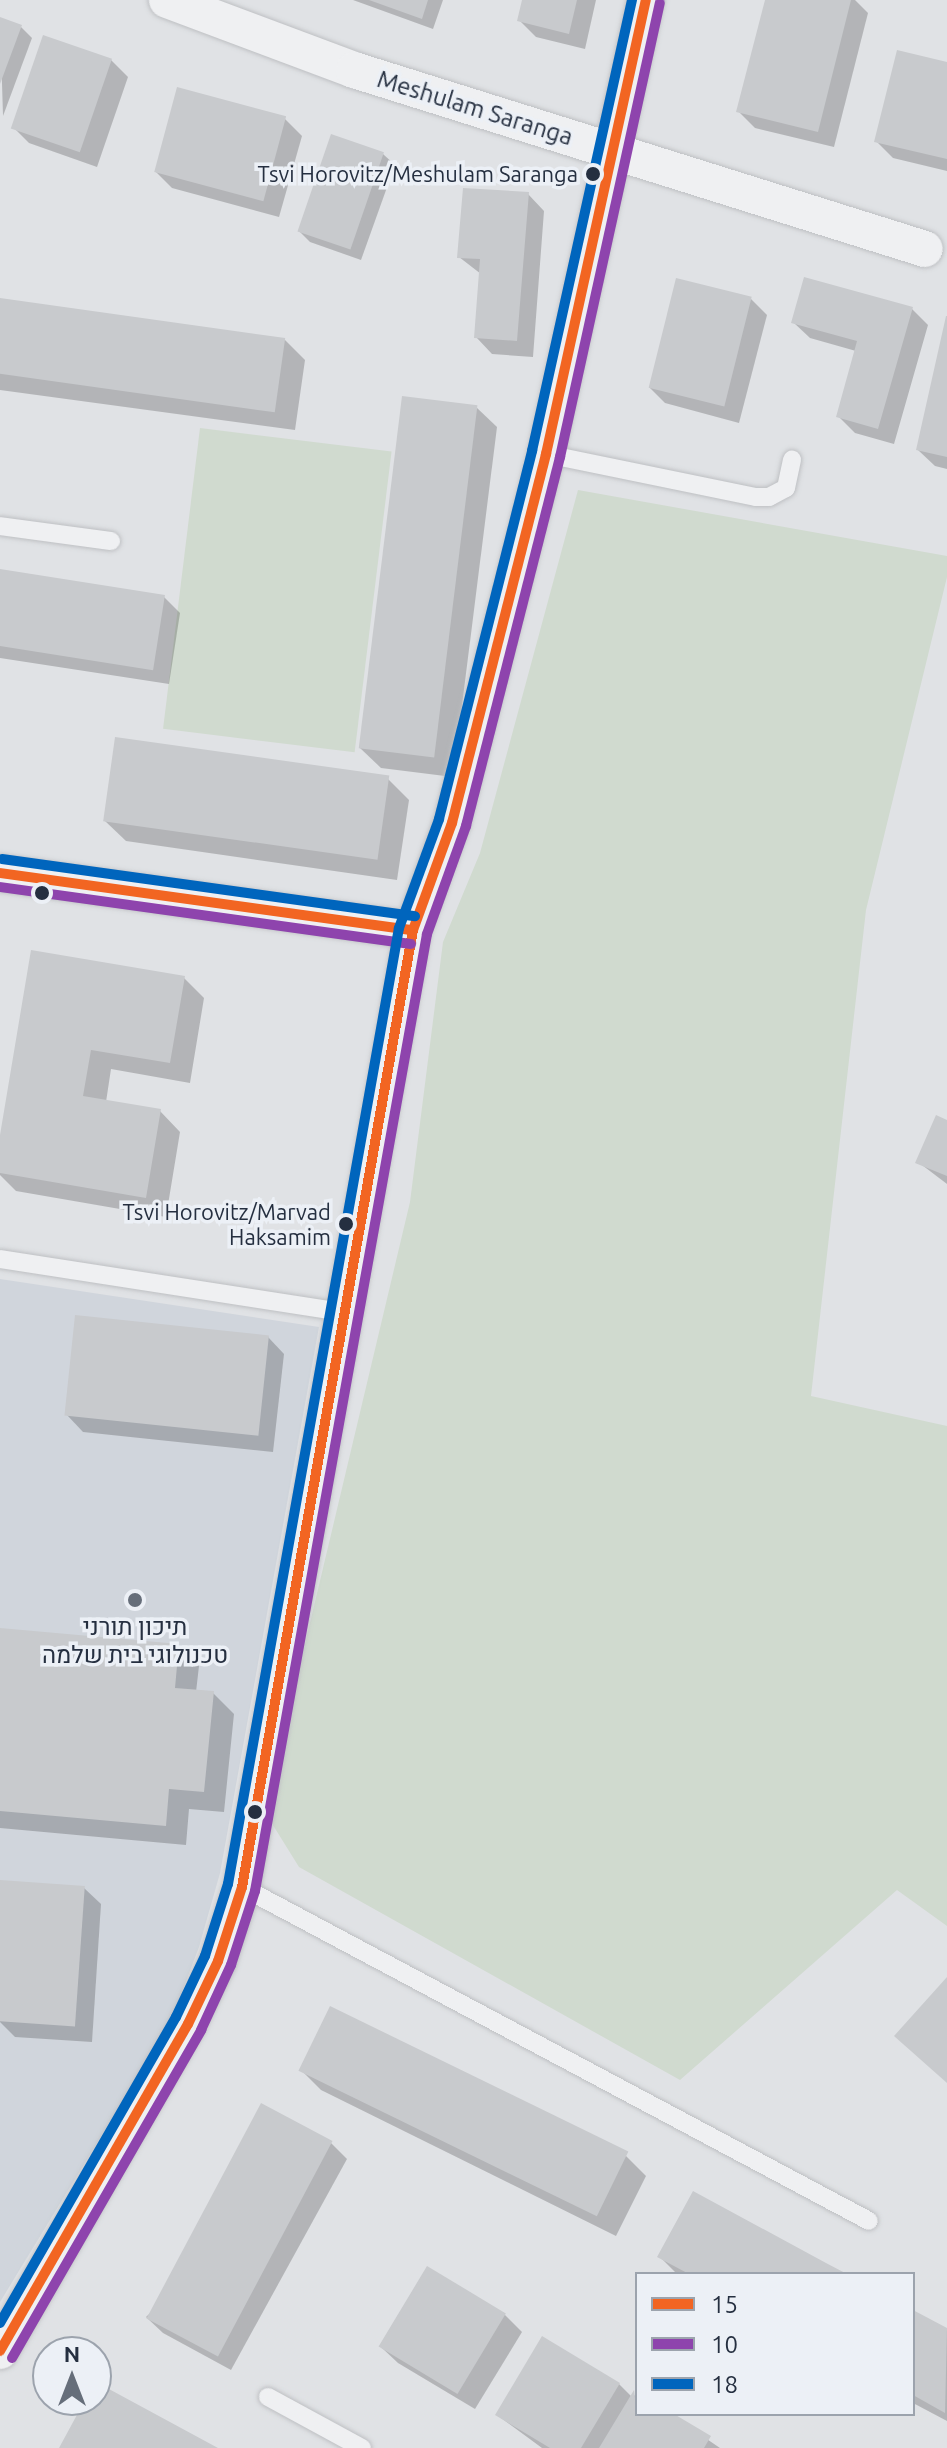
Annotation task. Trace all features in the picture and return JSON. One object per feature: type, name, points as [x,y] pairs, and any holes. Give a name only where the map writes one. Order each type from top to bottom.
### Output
[{"type":"street","name":"Meshulam Saranga","points":[[167,0],[354,70],[925,249]]},
{"type":"street","points":[[0,2351],[188,2024],[218,1961],[242,1887],[342,1312],[413,930],[452,823],[546,454],[646,0]]},
{"type":"street","points":[[0,873],[413,930]]},
{"type":"lane","points":[[546,454],[756,497],[769,497],[786,488],[792,460]]},
{"type":"lane","points":[[0,526],[111,541]]},
{"type":"lane","points":[[0,1259],[342,1312]]},
{"type":"lane","points":[[242,1887],[869,2221]]},
{"type":"lane","points":[[268,2397],[362,2448]]},
{"type":"shaded area","points":[[200,428],[392,452],[355,752],[163,729]]},
{"type":"shaded area","points":[[578,490],[947,556],[947,577],[866,910],[811,1396],[947,1426],[947,1926],[897,1890],[680,2080],[299,1867],[271,1822],[276,1766],[410,1202],[443,942],[480,853]]},
{"type":"shaded area","name":"תיכון תורני טכנולוגי בית שלמה","points":[[0,1279],[319,1327],[220,1873],[199,1947],[170,2023],[0,2302]]},
{"type":"building","points":[[369,0],[428,0],[422,19]]},
{"type":"building","points":[[522,0],[577,0],[569,34],[517,21]]},
{"type":"building","points":[[765,0],[851,0],[818,132],[736,112]]},
{"type":"building","points":[[0,17],[22,25],[0,84]]},
{"type":"building","points":[[43,35],[112,59],[80,152],[11,129]]},
{"type":"building","points":[[897,50],[947,62],[947,159],[874,142]]},
{"type":"building","points":[[177,87],[286,116],[263,201],[154,172]]},
{"type":"building","points":[[331,134],[384,152],[350,250],[297,231]]},
{"type":"building","points":[[463,188],[529,192],[517,341],[474,338],[480,259],[457,258]]},
{"type":"building","points":[[804,277],[913,307],[878,429],[836,417],[857,341],[791,323]]},
{"type":"building","points":[[676,278],[752,297],[724,407],[649,388]]},
{"type":"building","points":[[0,298],[285,338],[275,412],[0,374]]},
{"type":"building","points":[[947,316],[947,457],[916,450]]},
{"type":"building","points":[[402,396],[477,405],[434,758],[359,748]]},
{"type":"building","points":[[0,569],[165,595],[153,670],[0,646]]},
{"type":"building","points":[[115,737],[389,776],[377,860],[103,821]]},
{"type":"building","points":[[31,950],[185,976],[170,1063],[91,1050],[83,1096],[161,1109],[146,1198],[0,1173],[0,1135]]},
{"type":"building","points":[[936,1115],[947,1120],[947,1176],[915,1163]]},
{"type":"building","points":[[75,1315],[269,1335],[258,1436],[64,1415]]},
{"type":"building","points":[[0,1628],[179,1644],[175,1688],[214,1691],[204,1792],[169,1789],[166,1826],[0,1811]]},
{"type":"building","points":[[0,1880],[85,1886],[75,2027],[0,2021]]},
{"type":"building","points":[[947,1977],[947,2083],[894,2036]]},
{"type":"building","points":[[330,2006],[628,2152],[597,2216],[298,2071]]},
{"type":"building","points":[[261,2103],[333,2141],[218,2356],[146,2318]]},
{"type":"building","points":[[693,2191],[843,2272],[685,2272],[657,2257]]},
{"type":"building","points":[[427,2266],[506,2313],[457,2394],[379,2347]]},
{"type":"building","points":[[915,2311],[947,2328],[945,2413],[915,2396]]},
{"type":"building","points":[[542,2336],[620,2383],[581,2448],[550,2448],[495,2415]]},
{"type":"building","points":[[634,2390],[635,2416],[677,2416],[711,2436],[704,2448],[599,2448]]},
{"type":"building","points":[[112,2391],[218,2448],[59,2448],[76,2416],[112,2416]]},
{"type":"transit line","name":"18","points":[[0,2323],[176,2017],[205,1956],[228,1884],[399,928],[439,819],[532,451],[632,0]]},
{"type":"transit line","name":"15","points":[[0,2351],[188,2024],[218,1961],[242,1887],[413,930],[452,823],[546,454],[646,0]]},
{"type":"transit line","name":"10","points":[[12,2358],[201,2030],[231,1965],[255,1891],[427,934],[466,826],[560,457],[660,3]]},
{"type":"transit line","name":"18","points":[[2,859],[415,916]]},
{"type":"transit line","name":"15","points":[[0,873],[413,930]]},
{"type":"transit line","name":"10","points":[[0,887],[411,944]]},
{"type":"place","name":"Tsvi Horovitz/Meshulam Saranga","points":[[593,174]]},
{"type":"place","name":"Tsvi Horovitz/Marvad Haksamim","points":[[346,1224]]},
{"type":"place","name":"תיכון תורני טכנולוגי בית שלמה","points":[[135,1600]]}]
